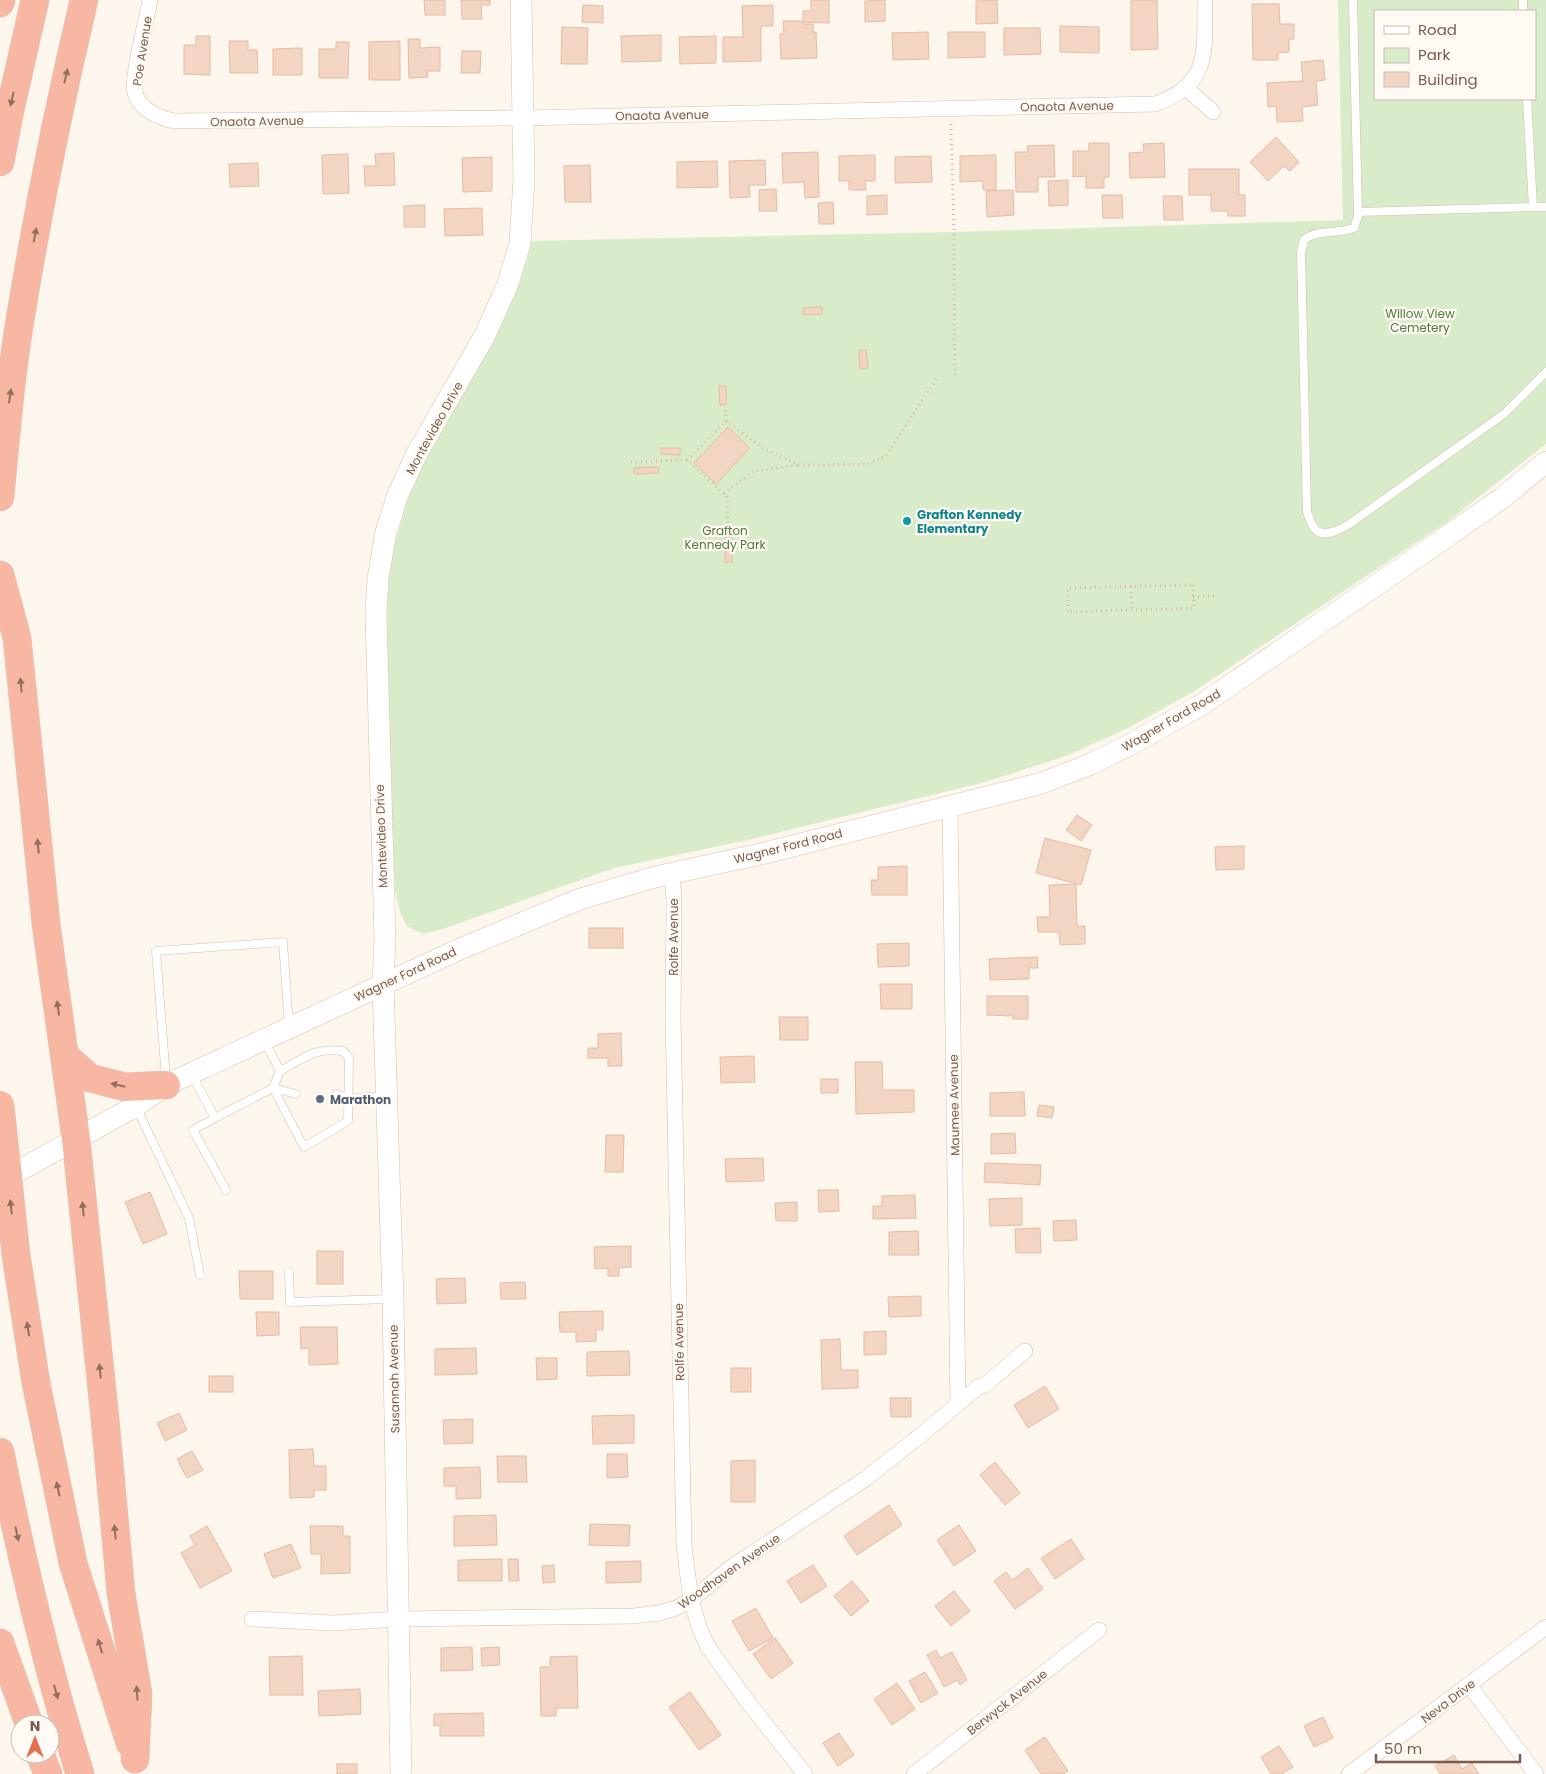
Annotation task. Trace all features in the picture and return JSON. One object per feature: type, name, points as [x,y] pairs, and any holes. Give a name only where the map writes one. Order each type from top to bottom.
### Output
[{"type":"highway","points":[[0,162],[35,0]]},
{"type":"highway","points":[[0,497],[7,421],[22,309],[60,103],[84,0]]},
{"type":"highway","points":[[0,575],[16,638],[46,924],[76,1138],[121,1593],[138,1694],[137,1767]]},
{"type":"highway","points":[[65,1056],[90,1078],[125,1087],[166,1085]]},
{"type":"highway","points":[[0,1105],[16,1255],[36,1383],[74,1563],[137,1767]]},
{"type":"highway","points":[[0,1452],[24,1570],[51,1675],[80,1774]]},
{"type":"highway","points":[[0,1643],[25,1714]]},
{"type":"street","name":"Poe Avenue","points":[[140,102],[135,93],[135,79],[150,0]]},
{"type":"street","name":"Montevideo Drive","points":[[383,984],[385,939],[376,613],[378,578],[386,532],[397,497],[416,455],[485,335],[508,284],[520,243],[524,179],[521,0]]},
{"type":"street","points":[[1205,0],[1204,54],[1198,72],[1186,88],[1214,112]]},
{"type":"street","name":"Onaota Avenue","points":[[140,102],[159,118],[174,121],[524,118],[1155,104],[1173,98],[1186,88]]},
{"type":"street","name":"Wagner Ford Road","points":[[0,1181],[136,1106],[166,1085],[460,948],[580,899],[672,873],[765,853],[1042,783],[1091,764],[1133,744],[1201,705],[1502,498],[1546,462]]},
{"type":"street","name":"Maumee Avenue","points":[[950,806],[958,1404]]},
{"type":"street","name":"Rolfe Avenue","points":[[672,873],[674,899],[673,1018],[684,1546],[690,1600],[699,1628],[708,1647],[747,1701],[805,1774]]},
{"type":"street","name":"Susannah Avenue","points":[[383,984],[393,1299],[401,1774]]},
{"type":"street","name":"Woodhaven Avenue","points":[[252,1619],[333,1623],[399,1619],[634,1616],[659,1613],[676,1608],[690,1600],[730,1568],[865,1479],[978,1387],[985,1385],[1024,1351]]},
{"type":"street","name":"Neva Drive","points":[[1349,1774],[1546,1627]]},
{"type":"street","name":"Berwyck Avenue","points":[[914,1774],[1099,1630]]},
{"type":"street","points":[[1470,1685],[1536,1774]]},
{"type":"lane","points":[[1353,0],[1358,212],[1354,228],[1342,232],[1312,234],[1304,240],[1302,252],[1307,512],[1314,528],[1323,533],[1334,532],[1348,525],[1504,414],[1546,372]]},
{"type":"lane","points":[[1528,100],[1532,207]]},
{"type":"lane","points":[[1358,212],[1546,206]]},
{"type":"lane","points":[[166,1085],[156,951],[283,942],[289,1028]]},
{"type":"lane","points":[[264,1040],[280,1071]]},
{"type":"lane","points":[[226,1190],[193,1130],[273,1088],[280,1071],[316,1051],[343,1051],[349,1058],[348,1121],[304,1147],[273,1088]]},
{"type":"lane","points":[[191,1073],[215,1118]]},
{"type":"lane","points":[[273,1088],[296,1094]]},
{"type":"lane","points":[[336,1094],[348,1098],[386,1096]]},
{"type":"lane","points":[[136,1106],[190,1218],[200,1275]]},
{"type":"lane","points":[[289,1272],[290,1302],[393,1299]]},
{"type":"path","points":[[950,108],[954,232],[955,378]]},
{"type":"path","points":[[724,493],[754,471],[799,465],[868,464],[886,456],[937,378]]},
{"type":"path","points":[[631,462],[687,460],[726,421],[725,408]]},
{"type":"path","points":[[726,421],[763,448],[799,465]]},
{"type":"path","points":[[687,460],[727,497],[728,530]]},
{"type":"path","points":[[1193,585],[1194,608],[1068,612],[1068,588],[1131,587],[1193,585]]},
{"type":"path","points":[[1131,587],[1132,610]]},
{"type":"path","points":[[1193,597],[1216,596]]},
{"type":"green space","name":"Grafton Kennedy Park","points":[[1338,0],[1546,0],[1546,444],[1447,522],[1193,692],[1126,729],[1066,756],[985,782],[748,840],[614,868],[443,929],[423,934],[407,926],[400,912],[395,891],[385,628],[391,557],[410,491],[447,417],[504,318],[528,257],[530,241],[954,232],[1343,220]]},
{"type":"building","points":[[424,0],[445,0],[445,15],[425,15]]},
{"type":"building","points":[[461,0],[490,0],[490,5],[481,5],[482,19],[462,19]]},
{"type":"building","points":[[811,0],[829,0],[829,23],[803,22],[803,11],[811,11]]},
{"type":"building","points":[[885,0],[885,21],[865,22],[865,1]]},
{"type":"building","points":[[997,0],[998,23],[976,24],[976,1]]},
{"type":"building","points":[[1131,0],[1157,0],[1158,49],[1131,50]]},
{"type":"building","points":[[1252,4],[1279,4],[1280,24],[1294,24],[1294,39],[1289,39],[1289,52],[1278,53],[1278,60],[1253,60]]},
{"type":"building","points":[[583,5],[603,6],[603,23],[582,22]]},
{"type":"building","points":[[773,5],[773,26],[761,26],[761,61],[723,62],[723,37],[743,37],[742,6]]},
{"type":"building","points":[[783,21],[803,21],[803,24],[813,24],[813,32],[816,32],[817,58],[781,59],[780,34],[784,34]]},
{"type":"building","points":[[1060,26],[1099,27],[1099,53],[1060,52]]},
{"type":"building","points":[[562,27],[588,28],[587,64],[561,64]]},
{"type":"building","points":[[1004,28],[1040,28],[1041,54],[1004,55]]},
{"type":"building","points":[[928,32],[929,59],[893,60],[892,33]]},
{"type":"building","points":[[948,32],[985,32],[985,57],[948,58]]},
{"type":"building","points":[[661,35],[661,61],[622,62],[621,36]]},
{"type":"building","points":[[196,36],[210,36],[210,75],[184,74],[184,45],[196,45]]},
{"type":"building","points":[[716,36],[716,63],[680,64],[679,37]]},
{"type":"building","points":[[408,39],[420,39],[420,48],[440,47],[440,71],[427,71],[428,77],[409,78]]},
{"type":"building","points":[[229,41],[248,41],[248,50],[257,50],[258,73],[230,73]]},
{"type":"building","points":[[400,41],[400,80],[369,80],[369,42]]},
{"type":"building","points":[[336,42],[349,42],[348,78],[319,78],[319,49],[336,49]]},
{"type":"building","points":[[302,48],[302,75],[273,75],[273,49]]},
{"type":"building","points":[[462,51],[481,51],[480,73],[461,73]]},
{"type":"building","points":[[1323,60],[1325,80],[1316,81],[1318,105],[1302,107],[1303,121],[1277,122],[1276,106],[1268,107],[1267,83],[1303,81],[1301,62]]},
{"type":"building","points":[[1276,137],[1299,162],[1290,171],[1284,166],[1268,181],[1250,162]]},
{"type":"building","points":[[1089,143],[1109,143],[1109,177],[1104,178],[1104,188],[1086,188],[1086,176],[1073,177],[1073,151],[1089,151]]},
{"type":"building","points":[[1164,143],[1165,177],[1130,178],[1129,153],[1144,152],[1143,144]]},
{"type":"building","points":[[1054,145],[1055,177],[1038,177],[1038,192],[1016,192],[1015,152],[1028,152],[1027,146]]},
{"type":"building","points":[[818,152],[819,197],[805,198],[804,182],[783,183],[782,153]]},
{"type":"building","points":[[394,153],[395,185],[365,186],[364,166],[376,166],[375,154]]},
{"type":"building","points":[[348,154],[349,193],[323,194],[322,155]]},
{"type":"building","points":[[875,155],[875,181],[865,181],[866,190],[849,190],[849,181],[839,181],[839,156]]},
{"type":"building","points":[[996,155],[996,190],[983,190],[983,181],[960,182],[960,156]]},
{"type":"building","points":[[931,156],[932,182],[895,183],[895,157]]},
{"type":"building","points":[[492,157],[492,191],[463,192],[462,158]]},
{"type":"building","points":[[765,160],[766,185],[749,185],[750,197],[730,198],[729,161]]},
{"type":"building","points":[[717,161],[718,187],[677,188],[677,162]]},
{"type":"building","points":[[258,163],[259,186],[230,187],[229,164]]},
{"type":"building","points":[[590,165],[591,202],[565,202],[564,166]]},
{"type":"building","points":[[1189,169],[1239,169],[1239,195],[1245,195],[1245,216],[1228,216],[1228,211],[1211,211],[1211,195],[1189,195]]},
{"type":"building","points":[[1068,180],[1068,205],[1049,206],[1048,181]]},
{"type":"building","points":[[776,189],[777,211],[759,211],[759,190]]},
{"type":"building","points":[[1013,190],[1014,215],[987,217],[986,191]]},
{"type":"building","points":[[887,195],[887,214],[867,215],[867,196]]},
{"type":"building","points":[[1102,195],[1122,195],[1123,218],[1103,218]]},
{"type":"building","points":[[1163,196],[1182,196],[1183,220],[1164,220]]},
{"type":"building","points":[[833,202],[834,224],[819,224],[818,203]]},
{"type":"building","points":[[425,205],[425,227],[404,227],[404,206]]},
{"type":"building","points":[[482,208],[483,235],[445,236],[444,209]]},
{"type":"building","points":[[822,307],[822,314],[803,315],[803,308]]},
{"type":"building","points":[[866,350],[868,368],[860,369],[859,351]]},
{"type":"building","points":[[719,386],[726,386],[726,405],[720,405]]},
{"type":"building","points":[[728,427],[750,448],[716,484],[694,463]]},
{"type":"building","points":[[661,448],[680,448],[680,455],[661,454]]},
{"type":"building","points":[[658,467],[659,473],[634,474],[634,468]]},
{"type":"building","points":[[725,537],[732,537],[732,562],[725,562]]},
{"type":"building","points":[[1077,815],[1092,825],[1081,841],[1066,830]]},
{"type":"building","points":[[1045,838],[1091,850],[1081,885],[1036,873]]},
{"type":"building","points":[[1244,846],[1244,869],[1216,870],[1215,847]]},
{"type":"building","points":[[907,866],[907,895],[872,895],[871,880],[878,880],[878,867]]},
{"type":"building","points":[[1076,884],[1077,926],[1085,926],[1085,944],[1060,945],[1059,932],[1038,932],[1037,917],[1050,917],[1049,885]]},
{"type":"building","points":[[589,928],[623,928],[623,948],[589,948]]},
{"type":"building","points":[[909,943],[909,966],[878,967],[877,944]]},
{"type":"building","points":[[1037,957],[1038,968],[1029,968],[1029,979],[990,980],[989,959]]},
{"type":"building","points":[[880,984],[912,984],[912,1009],[881,1009]]},
{"type":"building","points":[[987,996],[1028,996],[1028,1019],[1013,1019],[1013,1016],[987,1015]]},
{"type":"building","points":[[779,1017],[808,1017],[808,1040],[780,1040]]},
{"type":"building","points":[[621,1033],[622,1066],[608,1066],[608,1058],[588,1058],[588,1048],[598,1048],[598,1034]]},
{"type":"building","points":[[754,1056],[755,1082],[721,1083],[720,1057]]},
{"type":"building","points":[[855,1062],[882,1062],[883,1090],[914,1090],[914,1112],[856,1114]]},
{"type":"building","points":[[821,1079],[838,1079],[838,1093],[821,1093]]},
{"type":"building","points":[[1024,1092],[1025,1116],[990,1116],[990,1093]]},
{"type":"building","points":[[1039,1105],[1054,1107],[1052,1118],[1037,1116]]},
{"type":"building","points":[[1015,1133],[1016,1153],[991,1154],[991,1134]]},
{"type":"building","points":[[606,1135],[624,1135],[623,1172],[605,1172]]},
{"type":"building","points":[[763,1158],[764,1181],[726,1182],[725,1159]]},
{"type":"building","points":[[985,1163],[1041,1165],[1040,1185],[984,1182]]},
{"type":"building","points":[[818,1190],[838,1190],[839,1211],[819,1212]]},
{"type":"building","points":[[150,1192],[167,1234],[143,1244],[125,1202]]},
{"type":"building","points":[[915,1195],[916,1218],[873,1219],[873,1206],[882,1206],[882,1196]]},
{"type":"building","points":[[1022,1198],[1022,1225],[990,1226],[989,1199]]},
{"type":"building","points":[[797,1202],[797,1221],[776,1221],[775,1203]]},
{"type":"building","points":[[1076,1220],[1077,1240],[1054,1241],[1053,1221]]},
{"type":"building","points":[[1040,1228],[1041,1253],[1016,1253],[1015,1229]]},
{"type":"building","points":[[918,1231],[919,1255],[889,1255],[889,1232]]},
{"type":"building","points":[[631,1246],[631,1267],[619,1268],[619,1276],[608,1276],[608,1268],[595,1269],[594,1247]]},
{"type":"building","points":[[317,1251],[343,1251],[343,1284],[317,1284]]},
{"type":"building","points":[[239,1271],[273,1271],[273,1299],[240,1299]]},
{"type":"building","points":[[465,1278],[466,1303],[437,1304],[436,1279]]},
{"type":"building","points":[[525,1282],[526,1299],[501,1299],[500,1283]]},
{"type":"building","points":[[921,1296],[921,1316],[889,1317],[888,1297]]},
{"type":"building","points":[[603,1311],[603,1330],[596,1330],[596,1341],[576,1342],[576,1332],[560,1332],[559,1312]]},
{"type":"building","points":[[256,1312],[279,1312],[279,1335],[257,1336]]},
{"type":"building","points":[[300,1327],[337,1327],[338,1364],[309,1365],[309,1348],[301,1349]]},
{"type":"building","points":[[886,1331],[886,1354],[864,1355],[864,1332]]},
{"type":"building","points":[[840,1339],[841,1370],[858,1370],[858,1388],[822,1389],[821,1340]]},
{"type":"building","points":[[476,1348],[477,1374],[435,1375],[435,1349]]},
{"type":"building","points":[[629,1351],[630,1375],[587,1376],[587,1352]]},
{"type":"building","points":[[536,1358],[557,1358],[557,1379],[537,1380]]},
{"type":"building","points":[[731,1368],[751,1368],[751,1392],[731,1392]]},
{"type":"building","points":[[209,1376],[233,1376],[233,1392],[209,1392]]},
{"type":"building","points":[[1045,1386],[1059,1409],[1028,1428],[1014,1405]]},
{"type":"building","points":[[890,1398],[911,1398],[911,1417],[891,1417]]},
{"type":"building","points":[[179,1413],[187,1430],[165,1441],[157,1423]]},
{"type":"building","points":[[634,1415],[634,1443],[593,1444],[592,1416]]},
{"type":"building","points":[[473,1419],[473,1443],[444,1444],[443,1420]]},
{"type":"building","points":[[313,1449],[314,1466],[326,1466],[326,1490],[314,1490],[314,1497],[290,1498],[289,1450]]},
{"type":"building","points":[[192,1451],[203,1470],[187,1478],[177,1459]]},
{"type":"building","points":[[607,1454],[627,1454],[628,1477],[607,1478]]},
{"type":"building","points":[[497,1456],[526,1456],[527,1482],[498,1482]]},
{"type":"building","points":[[755,1460],[755,1502],[731,1502],[731,1461]]},
{"type":"building","points":[[995,1462],[1020,1493],[1005,1505],[980,1475]]},
{"type":"building","points":[[480,1467],[481,1498],[456,1499],[456,1486],[444,1486],[444,1468]]},
{"type":"building","points":[[889,1505],[902,1525],[857,1555],[844,1536]]},
{"type":"building","points":[[496,1515],[497,1545],[454,1546],[454,1516]]},
{"type":"building","points":[[590,1524],[630,1525],[629,1546],[589,1545]]},
{"type":"building","points":[[959,1525],[976,1551],[954,1566],[937,1540]]},
{"type":"building","points":[[207,1526],[232,1571],[200,1588],[181,1553],[195,1545],[190,1536]]},
{"type":"building","points":[[310,1526],[343,1526],[343,1536],[350,1536],[350,1573],[321,1574],[321,1554],[311,1554]]},
{"type":"building","points":[[1071,1539],[1084,1559],[1055,1579],[1041,1558]]},
{"type":"building","points":[[291,1544],[301,1568],[273,1578],[264,1554]]},
{"type":"building","points":[[502,1559],[502,1581],[458,1581],[458,1560]]},
{"type":"building","points":[[508,1559],[518,1559],[519,1581],[509,1581]]},
{"type":"building","points":[[641,1561],[641,1582],[606,1583],[606,1562]]},
{"type":"building","points":[[554,1565],[555,1582],[543,1583],[542,1566]]},
{"type":"building","points":[[813,1565],[827,1586],[801,1603],[787,1581]]},
{"type":"building","points":[[1028,1568],[1043,1589],[1015,1609],[994,1581],[1006,1572],[1012,1580]]},
{"type":"building","points":[[852,1581],[869,1601],[851,1616],[834,1596]]},
{"type":"building","points":[[954,1591],[970,1611],[951,1626],[935,1606]]},
{"type":"building","points":[[756,1608],[773,1638],[749,1651],[732,1621]]},
{"type":"building","points":[[775,1638],[793,1663],[771,1679],[753,1654]]},
{"type":"building","points":[[472,1647],[473,1670],[441,1671],[441,1648]]},
{"type":"building","points":[[499,1647],[500,1665],[482,1666],[481,1648]]},
{"type":"building","points":[[936,1650],[940,1658],[952,1652],[967,1680],[960,1685],[957,1680],[944,1687],[927,1655]]},
{"type":"building","points":[[302,1656],[303,1695],[270,1695],[269,1657]]},
{"type":"building","points":[[577,1656],[578,1708],[556,1708],[556,1716],[541,1716],[540,1667],[550,1667],[550,1657]]},
{"type":"building","points":[[925,1672],[938,1693],[921,1703],[909,1681]]},
{"type":"building","points":[[897,1683],[915,1709],[892,1725],[874,1699]]},
{"type":"building","points":[[360,1689],[361,1714],[319,1716],[318,1691]]},
{"type":"building","points":[[690,1692],[721,1735],[699,1750],[669,1707]]},
{"type":"building","points":[[483,1713],[484,1736],[440,1736],[440,1725],[434,1726],[434,1714]]},
{"type":"building","points":[[1323,1717],[1333,1738],[1314,1747],[1304,1726]]},
{"type":"building","points":[[839,1733],[854,1755],[838,1766],[823,1743]]},
{"type":"building","points":[[1045,1737],[1068,1771],[1063,1774],[1041,1774],[1025,1750]]},
{"type":"building","points":[[1279,1746],[1293,1767],[1282,1774],[1271,1774],[1261,1757]]},
{"type":"building","points":[[1454,1755],[1462,1769],[1472,1763],[1479,1774],[1440,1774],[1435,1766]]},
{"type":"building","points":[[337,1764],[357,1764],[357,1774],[337,1774]]},
{"type":"place","name":"Grafton Kennedy Elementary","points":[[907,521]]},
{"type":"place","name":"Marathon","points":[[320,1099]]},
{"type":"park label","name":"Willow View Cemetery","points":[[1420,320]]}]
